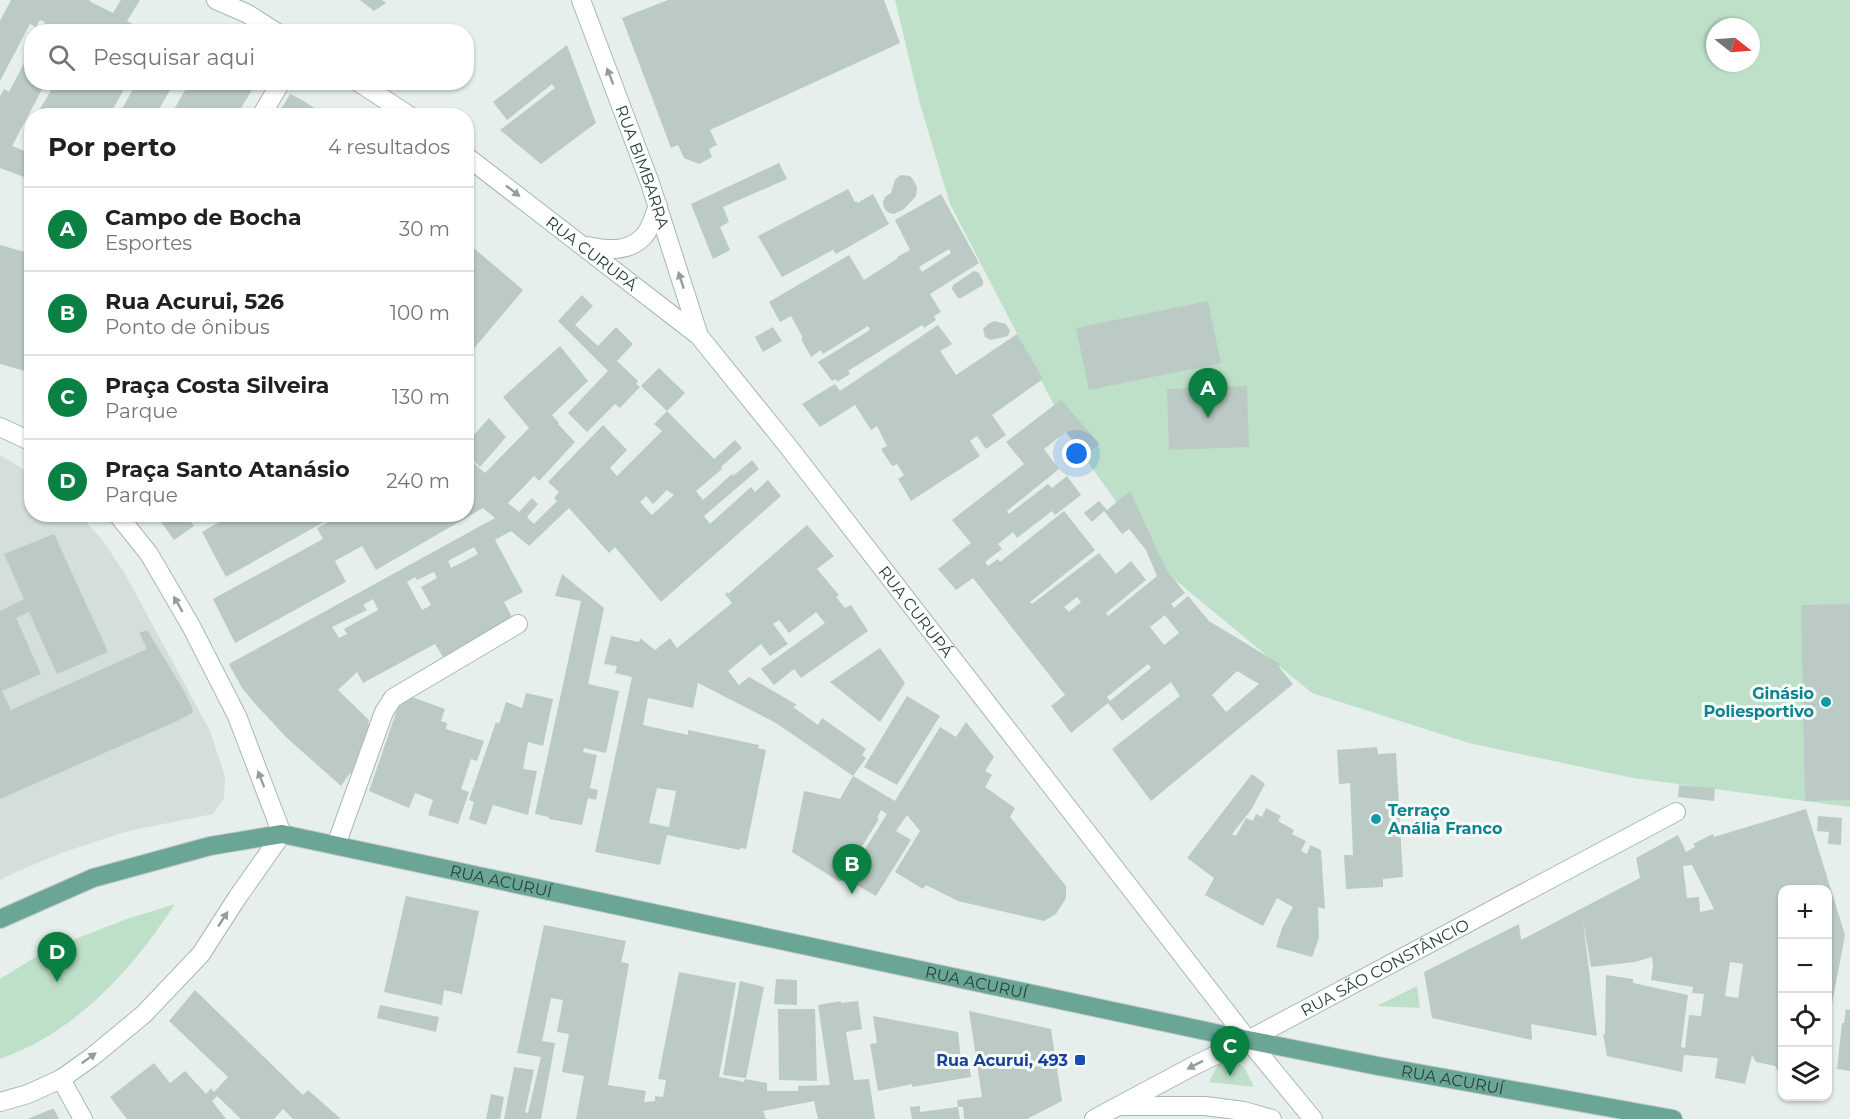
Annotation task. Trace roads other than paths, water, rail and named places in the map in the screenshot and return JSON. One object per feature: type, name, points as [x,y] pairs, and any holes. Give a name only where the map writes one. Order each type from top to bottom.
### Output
[{"type":"main road","name":"RUA ACURUÍ","points":[[282,834],[1248,1040],[1378,1066],[1673,1119]]},
{"type":"main road","points":[[0,919],[93,878],[210,846],[282,834]]},
{"type":"street","points":[[216,0],[248,14],[264,24]]},
{"type":"street","name":"RUA BIMBARRA","points":[[581,0],[650,183],[699,336]]},
{"type":"street","points":[[266,108],[276,90]]},
{"type":"street","points":[[370,90],[398,108]]},
{"type":"street","name":"RUA CURUPÁ","points":[[474,162],[699,336],[787,445],[1248,1040],[1313,1119]]},
{"type":"street","points":[[582,245],[606,250],[625,249],[645,236],[658,206]]},
{"type":"street","points":[[0,427],[24,438]]},
{"type":"street","points":[[0,1102],[28,1094],[61,1079],[144,1014],[201,954],[282,834],[237,716],[191,626],[149,554],[123,522]]},
{"type":"street","points":[[336,845],[384,712],[393,698],[518,624]]},
{"type":"street","name":"RUA SÃO CONSTÂNCIO","points":[[1094,1119],[1195,1065],[1248,1040],[1676,812]]},
{"type":"street","points":[[61,1079],[83,1119]]},
{"type":"street","points":[[1120,1106],[1205,1106],[1244,1111],[1272,1119]]},
{"type":"place","name":"Campo de Bocha","points":[[1208,418]]},
{"type":"place","name":"Ginásio Poliesportivo","points":[[1826,702]]},
{"type":"place","name":"Terraço Anália Franco","points":[[1376,819]]},
{"type":"place","name":"Rua Acurui, 526","points":[[852,894]]},
{"type":"place","name":"Praça Santo Atanásio","points":[[57,982]]},
{"type":"place","name":"Rua Acurui, 493","points":[[1080,1060]]},
{"type":"place","name":"Praça Costa Silveira","points":[[1230,1076]]}]
